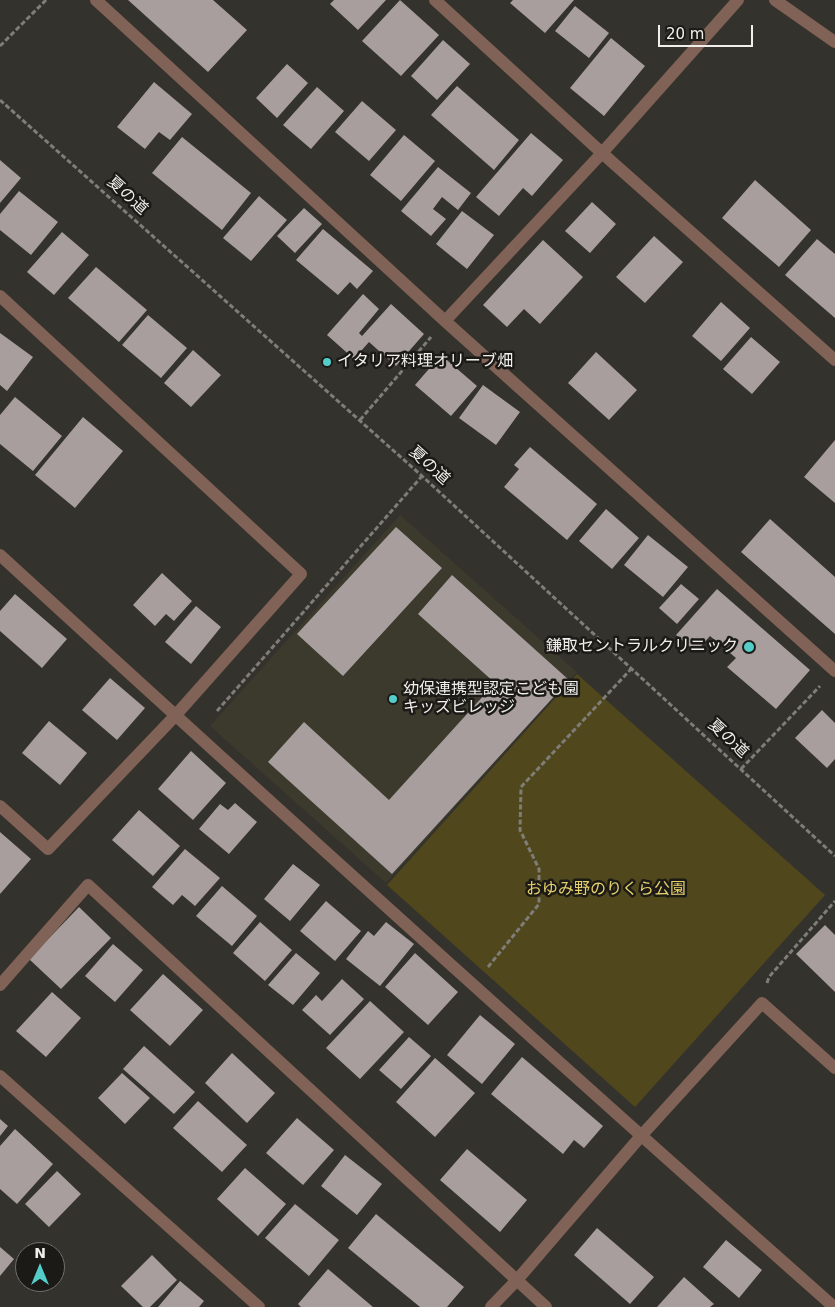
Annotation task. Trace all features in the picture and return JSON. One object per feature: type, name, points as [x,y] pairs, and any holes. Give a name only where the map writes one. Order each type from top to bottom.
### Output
[{"type":"street","points":[[96,0],[445,321],[835,670]]},
{"type":"street","points":[[435,0],[602,153],[835,360]]},
{"type":"street","points":[[445,321],[602,153],[738,0]]},
{"type":"street","points":[[776,0],[835,42]]},
{"type":"street","points":[[0,296],[301,574],[175,716],[48,849],[0,806]]},
{"type":"street","points":[[0,555],[175,716],[641,1136],[834,1307]]},
{"type":"street","points":[[0,985],[88,886],[546,1307]]},
{"type":"street","points":[[491,1307],[517,1280],[641,1136],[762,1003],[835,1068]]},
{"type":"street","points":[[0,1076],[259,1307]]},
{"type":"path","points":[[0,46],[46,0]]},
{"type":"path","name":"夏の道","points":[[0,100],[422,476],[835,856]]},
{"type":"path","points":[[360,420],[445,321]]},
{"type":"path","points":[[217,711],[422,476]]},
{"type":"path","points":[[474,985],[539,904],[539,869],[520,830],[521,787],[632,668]]},
{"type":"path","points":[[741,769],[835,670]]},
{"type":"path","points":[[762,1003],[769,977],[835,901]]},
{"type":"shaded area","name":"幼保連携型認定こども園 キッズビレッジ","points":[[400,515],[577,672],[386,883],[210,726]]},
{"type":"green space","name":"おゆみ野のりくら公園","points":[[577,674],[825,895],[635,1107],[387,885]]},
{"type":"building","points":[[128,0],[213,0],[247,30],[208,72]]},
{"type":"building","points":[[334,0],[386,0],[358,30],[330,4]]},
{"type":"building","points":[[400,0],[439,35],[401,76],[362,41]]},
{"type":"building","points":[[513,0],[574,0],[545,33],[510,3]]},
{"type":"building","points":[[575,6],[609,33],[589,58],[555,31]]},
{"type":"building","points":[[611,38],[645,66],[604,116],[570,88]]},
{"type":"building","points":[[443,40],[470,64],[437,100],[411,76]]},
{"type":"building","points":[[287,64],[308,83],[277,118],[256,98]]},
{"type":"building","points":[[154,82],[192,114],[170,140],[159,132],[145,149],[117,127]]},
{"type":"building","points":[[457,86],[519,140],[494,170],[431,115]]},
{"type":"building","points":[[317,87],[344,111],[311,149],[283,125]]},
{"type":"building","points":[[362,101],[396,130],[369,161],[335,132]]},
{"type":"building","points":[[531,133],[563,160],[532,196],[523,188],[499,216],[476,197]]},
{"type":"building","points":[[404,135],[435,161],[401,201],[370,175]]},
{"type":"building","points":[[182,137],[251,193],[222,230],[152,173]]},
{"type":"building","points":[[0,160],[21,178],[0,203]]},
{"type":"building","points":[[438,167],[471,193],[458,210],[442,197],[433,209],[446,219],[431,236],[401,211]]},
{"type":"building","points":[[755,180],[811,230],[779,267],[722,218]]},
{"type":"building","points":[[19,191],[58,222],[31,255],[0,230],[0,214]]},
{"type":"building","points":[[259,196],[287,220],[251,261],[223,238]]},
{"type":"building","points":[[592,202],[616,224],[590,253],[565,231]]},
{"type":"building","points":[[304,208],[322,224],[295,253],[277,236]]},
{"type":"building","points":[[462,211],[494,235],[467,269],[436,244]]},
{"type":"building","points":[[323,229],[373,271],[357,289],[350,282],[338,295],[296,260]]},
{"type":"building","points":[[62,232],[89,255],[54,295],[27,272]]},
{"type":"building","points":[[654,236],[683,262],[645,303],[616,277]]},
{"type":"building","points":[[817,239],[835,254],[835,318],[785,275]]},
{"type":"building","points":[[543,240],[583,277],[540,324],[524,309],[507,327],[483,305]]},
{"type":"building","points":[[96,267],[147,310],[119,342],[68,298]]},
{"type":"building","points":[[363,294],[379,309],[359,333],[362,336],[391,304],[424,334],[396,366],[369,342],[354,359],[327,335]]},
{"type":"building","points":[[721,302],[750,328],[721,361],[692,336]]},
{"type":"building","points":[[148,315],[187,348],[161,378],[122,345]]},
{"type":"building","points":[[0,333],[33,357],[7,391],[0,385]]},
{"type":"building","points":[[751,337],[780,362],[752,394],[723,369]]},
{"type":"building","points":[[193,350],[221,375],[191,407],[164,383]]},
{"type":"building","points":[[596,352],[637,390],[609,420],[568,383]]},
{"type":"building","points":[[441,355],[477,386],[451,416],[415,385]]},
{"type":"building","points":[[483,385],[520,412],[496,445],[459,418]]},
{"type":"building","points":[[15,397],[62,436],[33,471],[0,444],[0,415]]},
{"type":"building","points":[[83,417],[123,451],[75,508],[35,475]]},
{"type":"building","points":[[835,440],[835,503],[804,477]]},
{"type":"building","points":[[530,447],[597,504],[567,540],[504,487],[519,469],[514,465]]},
{"type":"building","points":[[606,509],[639,538],[612,569],[579,541]]},
{"type":"building","points":[[770,519],[835,577],[835,634],[741,552]]},
{"type":"building","points":[[396,527],[442,568],[343,676],[297,634]]},
{"type":"building","points":[[648,535],[688,567],[663,597],[624,565]]},
{"type":"building","points":[[162,573],[192,601],[174,621],[166,614],[155,626],[133,605]]},
{"type":"building","points":[[452,575],[569,680],[392,874],[268,762],[304,722],[389,800],[495,683],[418,614]]},
{"type":"building","points":[[681,584],[699,599],[677,624],[659,608]]},
{"type":"building","points":[[717,589],[810,670],[776,709],[727,667],[736,658],[710,636],[696,652],[676,635]]},
{"type":"building","points":[[15,594],[67,639],[42,668],[0,631],[0,611]]},
{"type":"building","points":[[196,606],[221,627],[191,664],[165,642]]},
{"type":"building","points":[[110,678],[145,708],[117,740],[82,710]]},
{"type":"building","points":[[822,710],[835,723],[835,759],[827,768],[795,738]]},
{"type":"building","points":[[49,721],[87,753],[60,785],[22,753]]},
{"type":"building","points":[[191,751],[226,783],[193,820],[158,789]]},
{"type":"building","points":[[235,803],[257,822],[229,854],[199,829],[220,804],[228,810]]},
{"type":"building","points":[[139,810],[180,846],[153,876],[112,840]]},
{"type":"building","points":[[0,832],[31,859],[0,894]]},
{"type":"building","points":[[185,849],[220,878],[195,906],[182,895],[173,905],[152,887]]},
{"type":"building","points":[[293,864],[320,885],[290,921],[264,899]]},
{"type":"building","points":[[222,886],[257,916],[232,946],[196,916]]},
{"type":"building","points":[[326,901],[361,931],[335,961],[300,931]]},
{"type":"building","points":[[79,907],[111,938],[61,989],[29,959]]},
{"type":"building","points":[[260,922],[292,950],[265,981],[233,953]]},
{"type":"building","points":[[386,922],[414,944],[380,986],[346,959],[368,931],[374,936]]},
{"type":"building","points":[[825,925],[835,935],[835,992],[796,954]]},
{"type":"building","points":[[113,944],[143,970],[115,1002],[85,976]]},
{"type":"building","points":[[296,953],[320,973],[293,1005],[268,985]]},
{"type":"building","points":[[415,953],[458,992],[428,1025],[385,987]]},
{"type":"building","points":[[163,974],[203,1010],[170,1046],[130,1010]]},
{"type":"building","points":[[342,979],[364,999],[330,1035],[302,1010],[316,995],[322,1001]]},
{"type":"building","points":[[52,992],[81,1018],[46,1057],[16,1031]]},
{"type":"building","points":[[370,1001],[404,1032],[360,1079],[326,1048]]},
{"type":"building","points":[[480,1015],[515,1044],[482,1084],[447,1055]]},
{"type":"building","points":[[409,1037],[431,1056],[401,1089],[379,1070]]},
{"type":"building","points":[[144,1046],[195,1092],[174,1114],[123,1069]]},
{"type":"building","points":[[232,1053],[275,1093],[247,1123],[205,1083]]},
{"type":"building","points":[[522,1057],[603,1126],[584,1148],[574,1140],[563,1154],[491,1094]]},
{"type":"building","points":[[435,1058],[475,1093],[435,1137],[396,1102]]},
{"type":"building","points":[[122,1073],[150,1098],[125,1124],[98,1098]]},
{"type":"building","points":[[198,1101],[247,1145],[222,1172],[173,1128]]},
{"type":"building","points":[[297,1118],[334,1150],[303,1185],[266,1153]]},
{"type":"building","points":[[0,1119],[8,1126],[0,1136]]},
{"type":"building","points":[[15,1129],[53,1164],[17,1204],[0,1189],[0,1146]]},
{"type":"building","points":[[467,1149],[527,1200],[500,1232],[440,1180]]},
{"type":"building","points":[[345,1155],[382,1184],[357,1215],[321,1186]]},
{"type":"building","points":[[245,1168],[286,1204],[258,1236],[217,1199]]},
{"type":"building","points":[[57,1171],[81,1194],[49,1227],[25,1204]]},
{"type":"building","points":[[295,1204],[339,1240],[309,1276],[265,1238]]},
{"type":"building","points":[[376,1214],[464,1287],[447,1307],[420,1307],[348,1248]]},
{"type":"building","points":[[597,1228],[654,1277],[630,1304],[574,1255]]},
{"type":"building","points":[[726,1240],[762,1270],[739,1298],[703,1267]]},
{"type":"building","points":[[0,1247],[14,1259],[0,1276]]},
{"type":"building","points":[[152,1255],[177,1280],[150,1307],[143,1307],[121,1286]]},
{"type":"building","points":[[328,1269],[373,1307],[301,1307],[298,1304]]},
{"type":"building","points":[[684,1277],[714,1304],[710,1307],[657,1307]]},
{"type":"building","points":[[180,1281],[204,1301],[199,1307],[158,1307]]},
{"type":"place","name":"イタリア料理オリーブ畑","points":[[327,362]]},
{"type":"place","name":"鎌取セントラルクリニック","points":[[749,647]]},
{"type":"place","name":"幼保連携型認定こども園 キッズビレッジ","points":[[393,699]]}]
